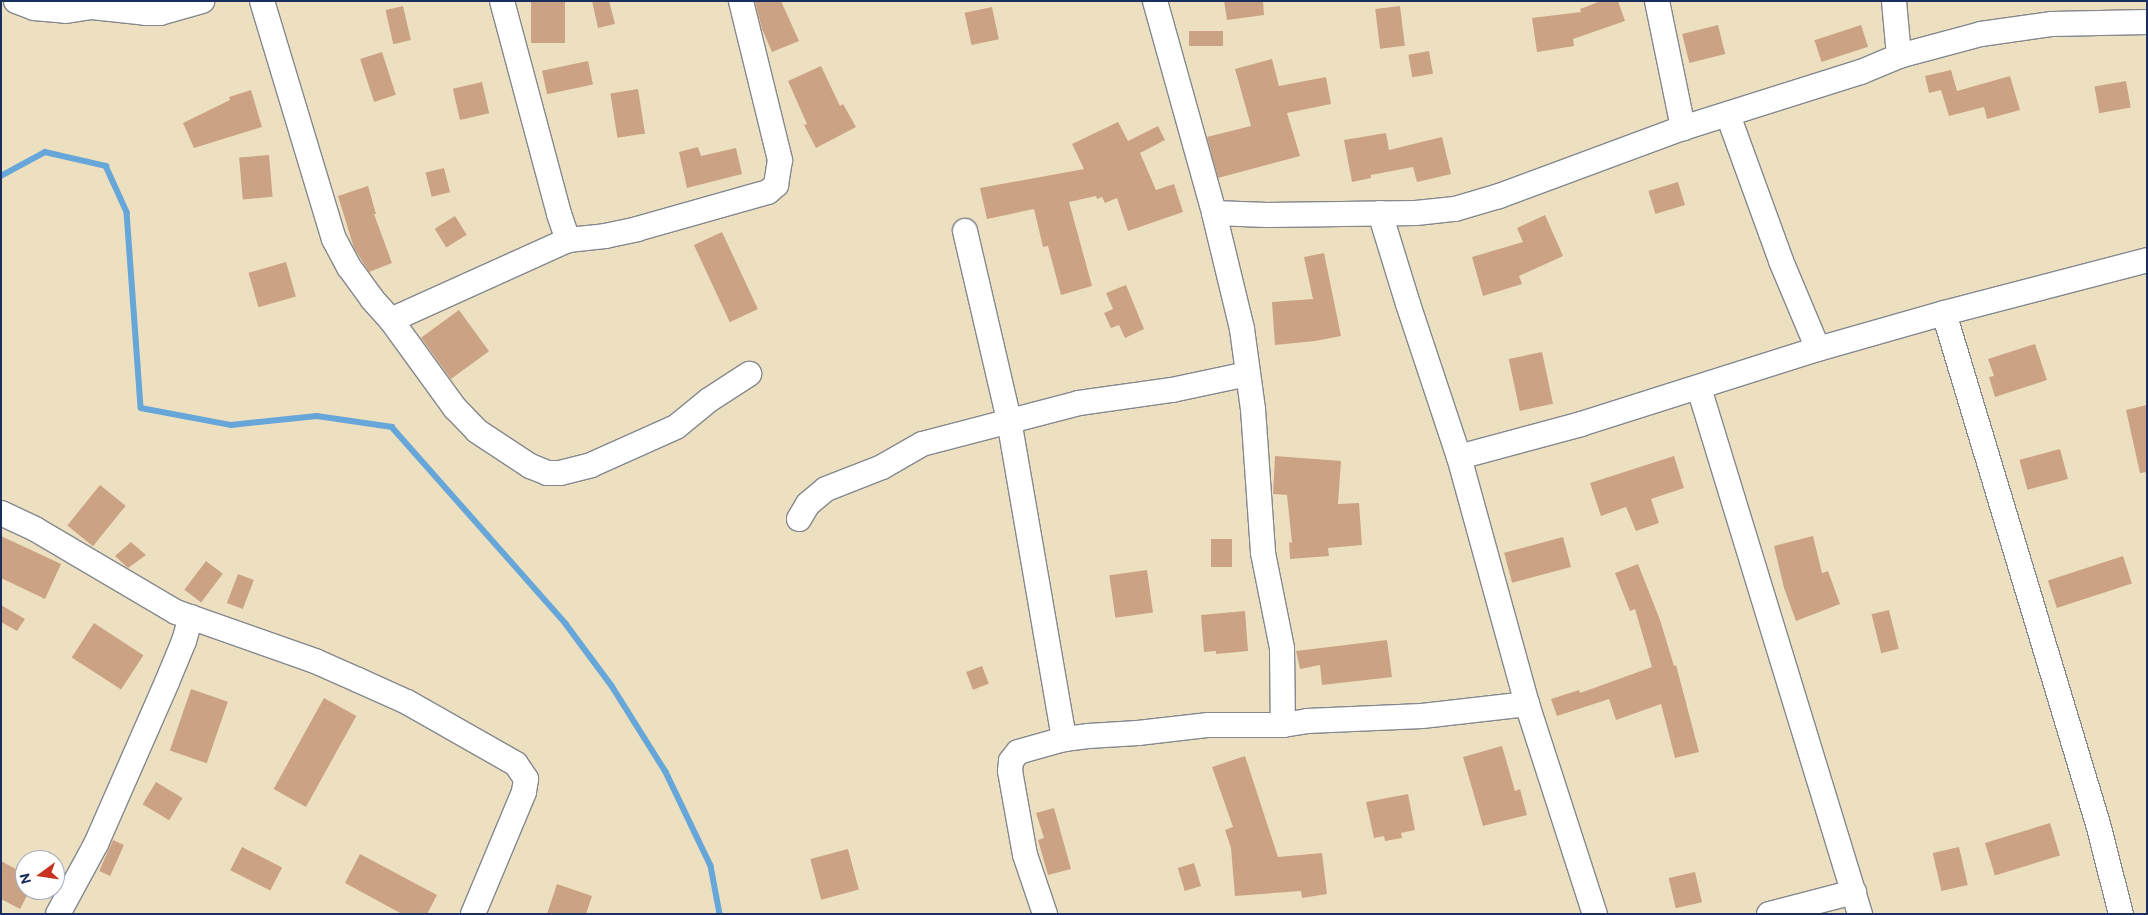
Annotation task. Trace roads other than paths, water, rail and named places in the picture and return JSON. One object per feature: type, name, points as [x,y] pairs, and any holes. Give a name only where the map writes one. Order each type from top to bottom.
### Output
[{"type":"street","points":[[16,1],[42,9],[66,11],[92,7],[160,13],[202,1]]},
{"type":"street","points":[[262,1],[298,126],[334,239],[349,267],[391,320],[455,408],[477,431],[530,466],[547,473],[560,473],[591,465],[676,428],[709,400],[748,374]]},
{"type":"street","points":[[502,1],[559,214],[568,240]]},
{"type":"street","points":[[391,320],[568,240],[605,236],[637,229],[768,192],[776,185],[780,160],[777,143],[741,1]]},
{"type":"street","points":[[1155,1],[1214,213],[1242,329],[1253,409],[1264,553],[1282,648],[1282,725]]},
{"type":"street","points":[[1657,1],[1683,128]]},
{"type":"street","points":[[1894,1],[1899,56]]},
{"type":"street","points":[[1214,213],[1267,215],[1416,213],[1455,209],[1499,196],[1683,128],[1728,115],[1899,56],[1981,34],[2017,28],[2084,21],[2147,22]]},
{"type":"street","points":[[1728,115],[1781,261],[1818,349]]},
{"type":"street","points":[[1380,213],[1405,296],[1459,457],[1527,704],[1595,914]]},
{"type":"street","points":[[965,231],[1009,420],[1064,739]]},
{"type":"street","points":[[1459,457],[1699,388],[1818,349],[1944,313],[2147,260]]},
{"type":"street","points":[[1944,313],[2098,824],[2121,914]]},
{"type":"street","points":[[799,518],[808,504],[826,489],[882,467],[922,444],[1079,403],[1172,390],[1247,374]]},
{"type":"street","points":[[1699,388],[1857,903],[1769,914]]},
{"type":"street","points":[[1,513],[35,529],[168,608],[315,661],[408,702],[516,764],[523,771],[526,779],[524,792],[473,914]]},
{"type":"street","points":[[58,914],[96,844],[168,682],[184,642],[191,617]]},
{"type":"street","points":[[1045,914],[1025,854],[1010,771],[1011,761],[1018,752],[1064,739],[1207,725],[1282,725],[1314,720],[1422,716],[1527,704]]},
{"type":"waterway","points":[[1,176],[45,152],[106,166],[127,212],[141,408],[231,425],[317,416],[392,427],[566,624],[612,686],[666,772],[711,866],[720,914]]}]
